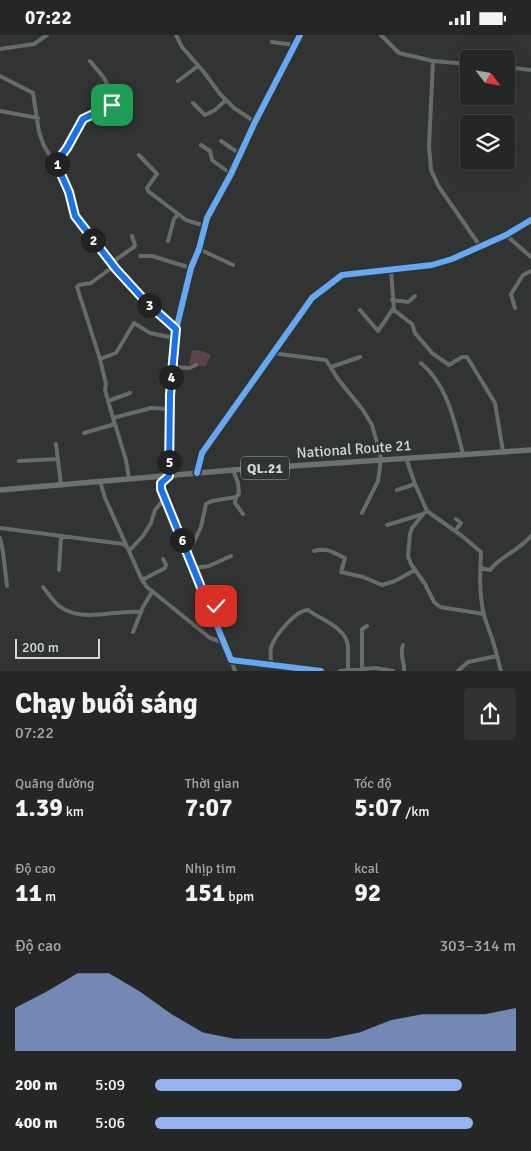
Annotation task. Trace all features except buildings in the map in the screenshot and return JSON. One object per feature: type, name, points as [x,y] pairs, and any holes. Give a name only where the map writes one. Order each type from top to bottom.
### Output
[{"type":"highway","name":"National Route 21","points":[[0,490],[233,470],[531,449]]},
{"type":"street","points":[[0,49],[34,44],[47,35]]},
{"type":"street","points":[[176,35],[182,47],[226,100],[255,122]]},
{"type":"street","points":[[235,671],[161,489],[161,483],[169,476],[174,338],[190,268],[199,249],[207,218],[300,35]]},
{"type":"street","points":[[381,35],[399,53],[433,61],[460,63]]},
{"type":"street","points":[[272,42],[295,45]]},
{"type":"street","points":[[56,163],[67,148],[83,119],[116,103],[104,79],[90,61]]},
{"type":"street","points":[[433,61],[429,146],[431,169],[439,187],[480,246]]},
{"type":"street","points":[[178,81],[198,65]]},
{"type":"street","points":[[515,68],[531,70]]},
{"type":"street","points":[[0,75],[34,93],[39,132],[44,146],[56,163],[69,192],[75,216],[112,265],[147,303],[176,329]]},
{"type":"street","points":[[194,103],[206,115],[216,110],[226,100]]},
{"type":"street","points":[[0,111],[38,118]]},
{"type":"street","points":[[221,141],[240,154]]},
{"type":"street","points":[[202,145],[210,151],[212,160],[231,174]]},
{"type":"street","points":[[139,155],[157,174],[147,188],[148,191],[186,220],[205,226]]},
{"type":"street","points":[[168,241],[174,219],[178,214]]},
{"type":"street","points":[[197,473],[202,453],[312,298],[342,275],[432,265],[506,235],[531,220]]},
{"type":"street","points":[[506,235],[531,257]]},
{"type":"street","points":[[129,479],[126,460],[105,390],[106,384],[100,359],[77,287],[78,285],[91,283],[134,247],[136,245],[132,236]]},
{"type":"street","points":[[199,249],[233,265]]},
{"type":"street","points":[[140,256],[152,256],[190,268]]},
{"type":"street","points":[[360,310],[378,331],[393,309],[391,270]]},
{"type":"street","points":[[515,309],[510,294],[523,275],[531,271]]},
{"type":"street","points":[[392,300],[408,303],[414,296]]},
{"type":"street","points":[[393,309],[412,324],[415,333],[432,353],[447,365],[462,357],[468,358],[495,403],[503,451]]},
{"type":"street","points":[[100,359],[116,353],[134,323],[150,333],[174,338]]},
{"type":"street","points":[[272,353],[326,361],[368,417],[375,432],[381,459],[376,488],[362,513]]},
{"type":"street","points":[[331,367],[360,357]]},
{"type":"street","points":[[421,363],[431,372],[442,387],[463,454]]},
{"type":"street","points":[[172,367],[189,368],[196,365]]},
{"type":"street","points":[[108,401],[130,393]]},
{"type":"street","points":[[113,418],[151,408],[170,409]]},
{"type":"street","points":[[84,433],[115,424]]},
{"type":"street","points":[[56,444],[60,485]]},
{"type":"street","points":[[406,458],[426,512],[455,531],[481,552],[480,580],[484,614],[494,640],[501,671]]},
{"type":"street","points":[[19,461],[58,459]]},
{"type":"street","points":[[233,470],[239,487],[235,503],[243,513]]},
{"type":"street","points":[[100,481],[105,498],[142,580],[152,592],[214,640],[223,642]]},
{"type":"street","points":[[397,490],[415,484]]},
{"type":"street","points":[[188,554],[202,527],[206,505],[212,501],[236,497]]},
{"type":"street","points":[[128,549],[143,536],[151,523],[155,511],[165,498]]},
{"type":"street","points":[[387,525],[426,512]]},
{"type":"street","points":[[426,512],[412,528],[410,534],[408,556],[415,570],[425,584],[434,603],[440,607],[484,614]]},
{"type":"street","points":[[455,531],[461,523],[456,519]]},
{"type":"street","points":[[0,529],[123,544],[128,549]]},
{"type":"street","points":[[59,571],[61,536]]},
{"type":"street","points":[[480,568],[490,570],[531,537]]},
{"type":"street","points":[[0,538],[7,586]]},
{"type":"street","points":[[314,551],[322,549],[331,551],[344,559],[341,572],[363,577],[379,584],[390,583],[415,570]]},
{"type":"street","points":[[194,568],[209,566],[231,555]]},
{"type":"street","points":[[142,580],[166,568],[167,566],[163,559]]},
{"type":"street","points":[[43,587],[58,605],[69,611],[91,616],[131,611],[141,612]]},
{"type":"street","points":[[133,632],[152,592]]},
{"type":"street","points":[[208,602],[226,599]]},
{"type":"street","points":[[209,607],[223,605],[233,609]]},
{"type":"street","points":[[271,664],[272,646],[282,629],[298,613],[308,610],[336,627],[342,633],[348,645],[344,671],[362,669],[393,671]]},
{"type":"street","points":[[362,669],[362,629],[367,626]]},
{"type":"street","points":[[403,645],[401,651],[404,671]]},
{"type":"street","points":[[461,670],[468,662],[497,656]]},
{"type":"street","points":[[231,659],[321,671]]},
{"type":"shaded area","points":[[192,350],[202,351],[211,355],[205,367],[189,364]]},
{"type":"cycle path","points":[[300,35],[207,218],[199,249],[191,268],[174,338],[170,395],[169,476],[161,483],[161,489],[231,660],[321,671]]},
{"type":"cycle path","points":[[197,473],[202,453],[312,298],[342,275],[432,265],[452,259],[506,235],[531,220]]},
{"type":"route","points":[[112,105],[83,119],[67,148],[56,163],[69,192],[75,216],[116,269],[147,303],[176,329],[170,395],[169,476],[161,483],[161,489],[209,607],[216,606]]}]
